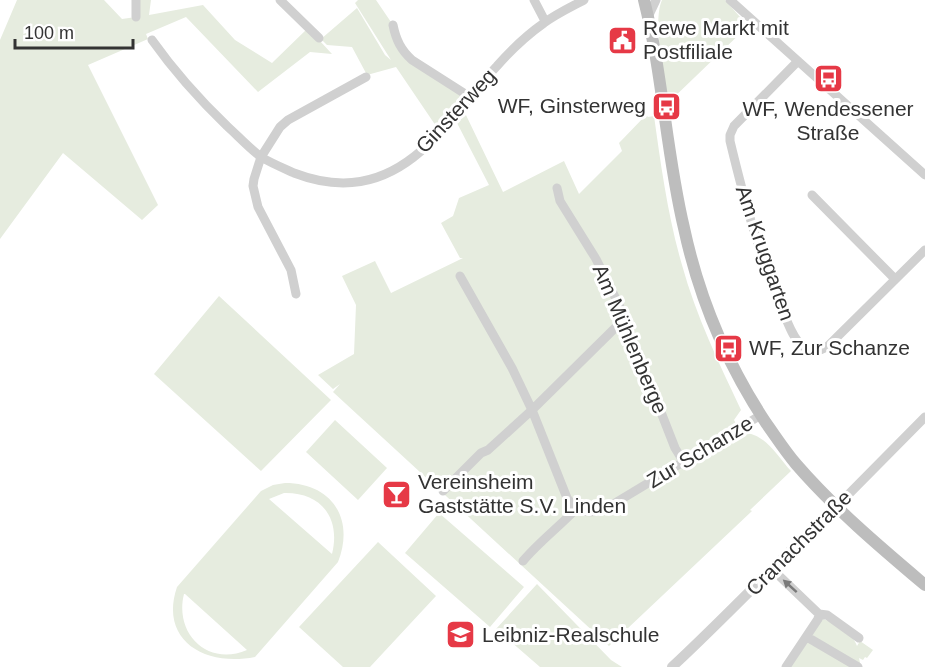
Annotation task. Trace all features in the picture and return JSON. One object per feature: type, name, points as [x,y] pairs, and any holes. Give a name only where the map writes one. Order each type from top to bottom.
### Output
[{"type":"main road","points":[[644,0],[683,227],[702,294],[724,350],[761,415],[794,463],[837,506],[925,585]]},
{"type":"street","points":[[136,0],[136,17]]},
{"type":"street","points":[[280,0],[319,38]]},
{"type":"street","points":[[534,0],[545,21]]},
{"type":"street","name":"Ginsterweg","points":[[152,40],[170,65],[214,114],[261,157],[307,178],[343,184],[377,178],[419,153],[434,139],[498,64],[524,39],[545,21],[584,0]]},
{"type":"street","points":[[648,17],[656,0]]},
{"type":"street","points":[[730,0],[925,175]]},
{"type":"street","points":[[393,25],[397,41],[405,54],[470,97]]},
{"type":"street","name":"Am Kruggarten","points":[[798,61],[734,126],[730,135],[745,203],[759,249],[796,338],[811,351],[823,350],[925,250]]},
{"type":"street","points":[[296,294],[291,270],[267,227],[254,196],[254,179],[261,157],[280,127],[288,120],[366,77]]},
{"type":"street","name":"Am Mühlenberge","points":[[557,188],[560,201],[596,259],[614,294],[675,448],[683,461]]},
{"type":"street","points":[[812,195],[895,279]]},
{"type":"street","points":[[460,276],[508,360],[532,410],[567,498],[576,509],[523,561]]},
{"type":"street","points":[[443,491],[481,453],[489,450],[532,410],[615,328],[626,321]]},
{"type":"street","name":"Zur Schanze","points":[[576,509],[597,512],[605,509],[761,415]]},
{"type":"street","name":"Cranachstraße","points":[[672,667],[924,421]]},
{"type":"street","points":[[772,569],[819,614],[826,615],[858,638]]},
{"type":"street","points":[[786,667],[807,637],[819,614]]},
{"type":"street","points":[[807,637],[858,667]]},
{"type":"shaded area","points":[[17,0],[104,0],[122,19],[136,17],[140,0],[151,0],[149,15],[203,5],[235,40],[272,63],[308,28],[332,54],[310,52],[258,92],[186,17],[146,34],[148,39],[88,65],[158,205],[142,220],[63,153],[0,239],[0,40]]},
{"type":"shaded area","points":[[358,0],[376,0],[393,25],[400,46],[470,97],[440,132],[396,67],[367,75],[352,47],[327,45],[321,39],[357,8],[385,55],[391,60],[355,3]]},
{"type":"shaded area","points":[[662,0],[725,0],[748,26],[668,103],[658,22]]},
{"type":"shaded area","points":[[465,113],[503,192],[564,161],[579,194],[622,151],[619,143],[646,115],[654,116],[665,191],[677,247],[701,321],[741,410],[734,420],[741,433],[749,433],[763,440],[791,471],[750,510],[752,511],[609,646],[333,392],[340,384],[333,389],[318,375],[354,354],[356,305],[342,276],[375,261],[391,293],[463,258],[460,258],[441,223],[453,216],[459,198],[489,185],[457,123]]},
{"type":"shaded area","points":[[219,296],[331,400],[261,471],[154,374]]},
{"type":"shaded area","points":[[335,420],[387,468],[358,500],[306,452]]},
{"type":"shaded area","points":[[285,483],[316,489],[336,506],[344,532],[338,562],[255,657],[219,658],[203,653],[190,646],[180,635],[174,622],[173,606],[177,587],[261,491],[273,485]],"holes":[[[284,493],[308,497],[318,502],[325,510],[334,529],[332,554],[269,499]],[[185,594],[247,650],[233,654],[219,654],[197,643],[189,634],[184,622],[182,609]]]},
{"type":"shaded area","points":[[439,513],[524,587],[490,627],[405,553]]},
{"type":"shaded area","points":[[378,542],[436,596],[370,667],[343,667],[299,627]]},
{"type":"shaded area","points":[[537,584],[611,660],[622,667],[540,667],[496,629]]},
{"type":"shaded area","points":[[816,617],[840,627],[850,635],[857,646],[860,641],[873,650],[867,658],[863,660],[859,658],[860,663],[856,667],[782,667]]},
{"type":"place","name":"Rewe Markt mit Postfiliale","points":[[622,40]]},
{"type":"place","name":"WF, Wendessener Straße","points":[[828,78]]},
{"type":"place","name":"WF, Ginsterweg","points":[[667,106]]},
{"type":"place","name":"WF, Zur Schanze","points":[[728,348]]},
{"type":"place","name":"Vereinsheim Gaststätte S.V. Linden","points":[[397,494]]},
{"type":"place","name":"Leibniz-Realschule","points":[[461,635]]}]
